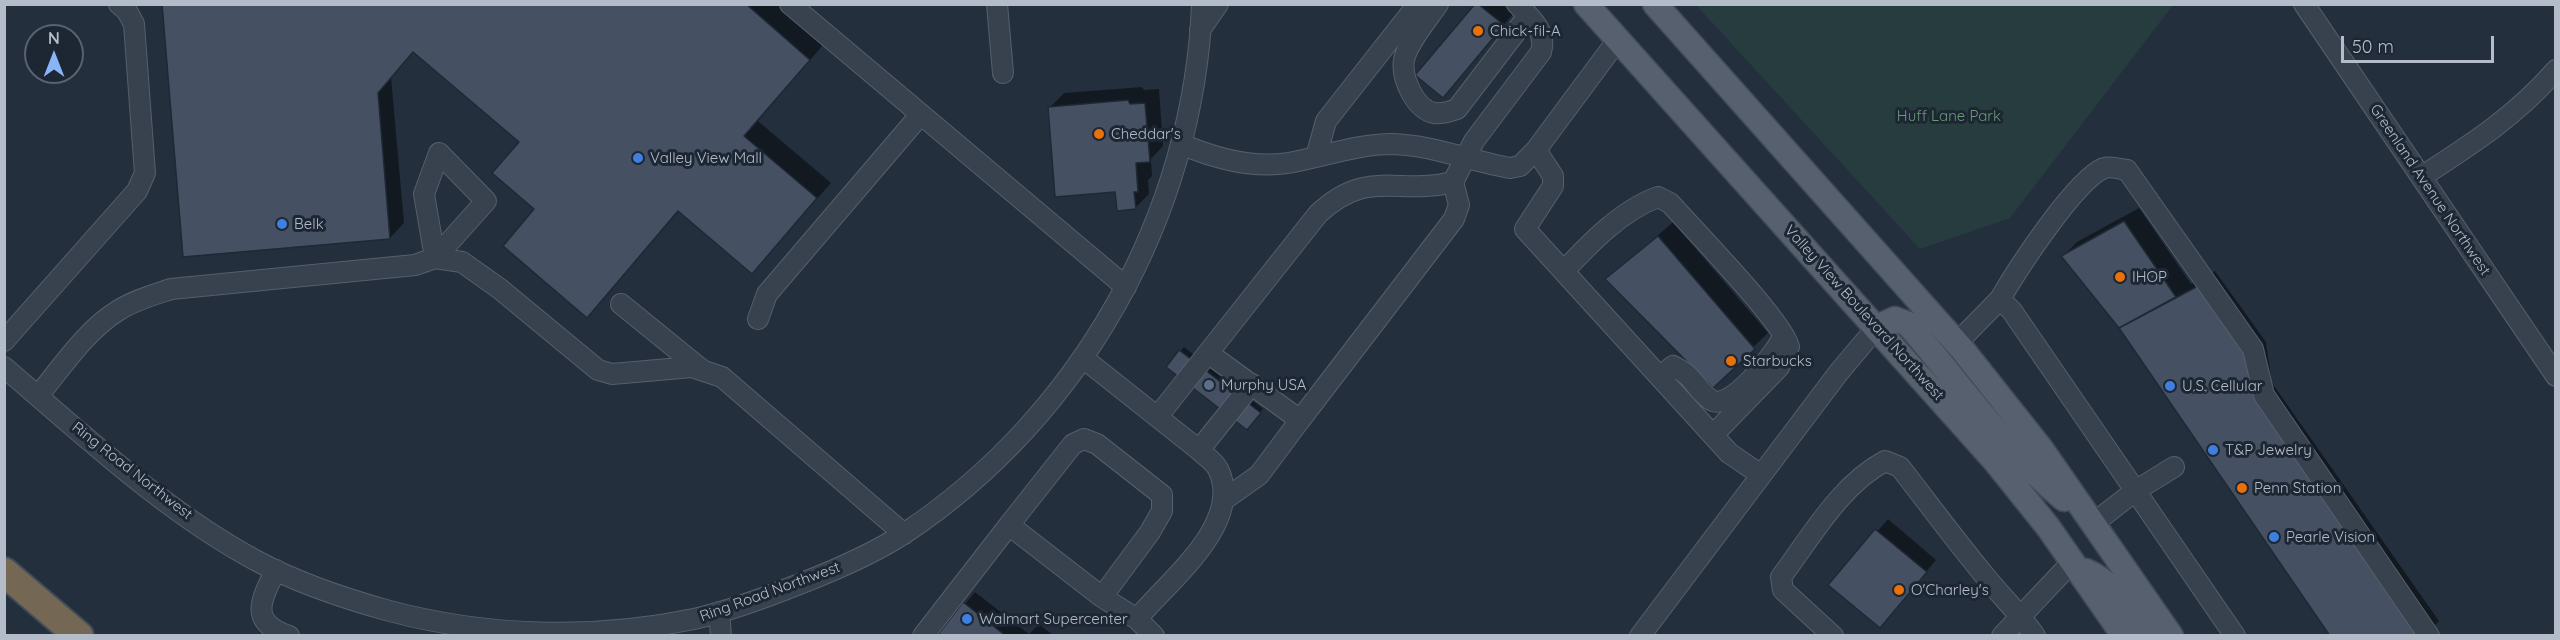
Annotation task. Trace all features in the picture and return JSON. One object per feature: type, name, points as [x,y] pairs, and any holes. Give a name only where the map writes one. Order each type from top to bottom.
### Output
[{"type":"highway","points":[[4,572],[79,636]]},
{"type":"main road","name":"Valley View Boulevard Northwest","points":[[1586,4],[1619,38],[1995,460],[2076,564],[2124,636]]},
{"type":"main road","points":[[1655,4],[1957,344],[2042,450],[2171,636]]},
{"type":"main road","points":[[1877,327],[1895,320],[1908,324],[1990,422],[2048,486],[2094,523]]},
{"type":"main road","points":[[2076,564],[2098,576],[2117,593],[2146,636]]},
{"type":"street","points":[[4,341],[137,190],[145,173],[134,24],[127,10],[119,4]]},
{"type":"street","points":[[790,4],[1126,287]]},
{"type":"street","points":[[998,4],[1003,74]]},
{"type":"street","name":"Ring Road Northwest","points":[[4,367],[167,503],[255,560],[337,594],[434,622],[487,629],[595,632],[651,626],[719,612],[830,572],[904,534],[953,499],[980,476],[1032,423],[1083,358],[1126,287],[1153,229],[1181,144],[1194,82],[1202,4]]},
{"type":"street","points":[[1200,30],[1218,4]]},
{"type":"street","points":[[1316,157],[1326,121],[1418,4]]},
{"type":"street","points":[[1225,499],[1259,475],[1454,219],[1459,205],[1453,182],[1464,157],[1541,52],[1543,43],[1540,29],[1523,10],[1457,109],[1446,113],[1432,113],[1417,100],[1406,82],[1404,60],[1438,4]]},
{"type":"street","name":"Greenland Avenue Northwest","points":[[2304,4],[2556,376]]},
{"type":"street","points":[[1181,144],[1227,161],[1258,165],[1286,164],[1373,145],[1395,144],[1426,148],[1510,168],[1520,165],[1536,150],[1619,38]]},
{"type":"street","points":[[2421,177],[2493,131],[2523,106],[2556,70]]},
{"type":"street","points":[[758,320],[766,294],[921,114]]},
{"type":"street","points":[[1536,150],[1552,176],[1553,186],[1525,229],[1729,453],[1761,475]]},
{"type":"street","points":[[439,153],[486,201],[435,258],[424,194],[439,153]]},
{"type":"street","points":[[1957,344],[2000,300],[2062,208],[2094,174],[2107,167],[2127,170],[2253,349],[2264,395],[2429,636]]},
{"type":"street","points":[[1158,416],[1318,214],[1334,199],[1350,190],[1378,185],[1437,186],[1453,182]]},
{"type":"street","points":[[1564,271],[1640,203],[1658,197],[1670,203],[1784,334],[1789,347],[1779,368],[1713,435]]},
{"type":"street","points":[[38,396],[99,325],[118,311],[144,298],[171,289],[415,265],[435,258],[462,262],[500,289],[598,370],[612,374],[692,368],[722,377],[904,534]]},
{"type":"street","points":[[2000,300],[2012,311],[2235,636]]},
{"type":"street","points":[[621,304],[701,369]]},
{"type":"street","points":[[1640,636],[1839,372],[1877,327]]},
{"type":"street","points":[[1660,377],[1673,366],[1686,372],[1712,401],[1721,402],[1733,396],[1750,380],[1777,350],[1784,334]]},
{"type":"street","points":[[1208,353],[1300,420]]},
{"type":"street","points":[[1083,358],[1199,450],[1218,470],[1223,482],[1225,499],[1222,512],[1205,541],[1137,619]]},
{"type":"street","points":[[1199,450],[1252,384]]},
{"type":"street","points":[[923,636],[1073,444],[1084,439],[1097,444],[1144,478],[1162,495],[1162,511],[1150,532],[1102,597]]},
{"type":"street","points":[[1833,636],[1782,590],[1781,577],[1840,500],[1867,470],[1885,460],[1900,467],[2001,596],[2021,614],[2035,636]]},
{"type":"street","points":[[2094,523],[2135,491],[2174,467]]},
{"type":"street","points":[[1009,525],[1102,597],[1137,619],[1154,636]]},
{"type":"street","points":[[2002,636],[2021,614],[2076,564]]},
{"type":"street","points":[[276,570],[262,600],[261,616],[273,630],[290,636]]},
{"type":"street","points":[[719,612],[721,636]]},
{"type":"green space","name":"Huff Lane Park","points":[[1696,5],[2173,5],[2010,218],[1920,249]]},
{"type":"building","name":"Valley View Mall","points":[[162,4],[746,4],[810,60],[744,136],[817,198],[752,274],[678,211],[587,318],[503,246],[534,209],[492,173],[519,142],[413,52],[378,93],[390,239],[183,257]]},
{"type":"building","points":[[1475,4],[1504,25],[1443,98],[1415,75]]},
{"type":"building","name":"Cheddar's","points":[[1128,100],[1130,104],[1145,103],[1150,162],[1136,163],[1138,192],[1134,192],[1136,209],[1117,211],[1115,192],[1055,197],[1048,107]]},
{"type":"building","name":"IHOP","points":[[2124,221],[2176,297],[2119,328],[2061,256]]},
{"type":"building","points":[[1658,236],[1755,349],[1713,388],[1605,279]]},
{"type":"building","points":[[2200,285],[2252,357],[2258,397],[2425,636],[2330,636],[2119,328]]},
{"type":"building","points":[[1179,350],[1261,413],[1247,430],[1166,367]]},
{"type":"building","points":[[1875,529],[1927,572],[1880,628],[1828,585]]},
{"type":"building","name":"Walmart Supercenter","points":[[963,602],[1006,636],[937,636]]},
{"type":"place","name":"Chick-fil-A","points":[[1478,31]]},
{"type":"place","name":"Cheddar's","points":[[1099,134]]},
{"type":"place","name":"Valley View Mall","points":[[638,158]]},
{"type":"place","name":"Belk","points":[[282,224]]},
{"type":"place","name":"IHOP","points":[[2120,277]]},
{"type":"place","name":"Starbucks","points":[[1731,361]]},
{"type":"place","name":"Murphy USA","points":[[1209,385]]},
{"type":"place","name":"U.S. Cellular","points":[[2170,386]]},
{"type":"place","name":"T&P Jewelry","points":[[2213,450]]},
{"type":"place","name":"Penn Station","points":[[2242,488]]},
{"type":"place","name":"Pearle Vision","points":[[2274,537]]},
{"type":"place","name":"O'Charley's","points":[[1899,590]]},
{"type":"place","name":"Walmart Supercenter","points":[[967,619]]}]
